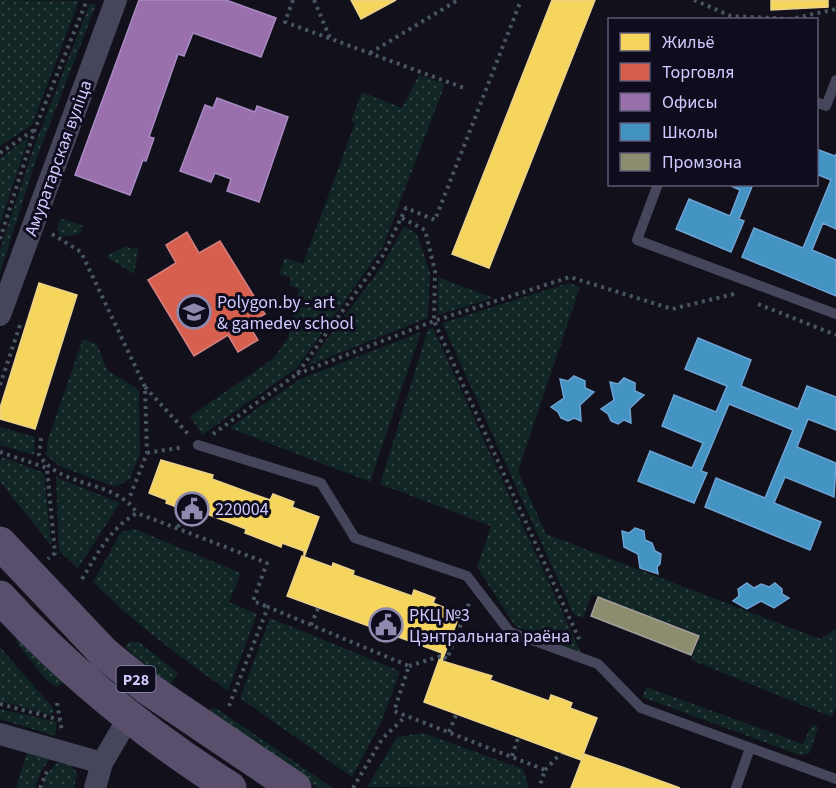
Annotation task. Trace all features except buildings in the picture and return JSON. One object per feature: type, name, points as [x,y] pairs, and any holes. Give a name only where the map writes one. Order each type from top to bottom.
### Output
[{"type":"main road","name":"Р28","points":[[0,543],[104,653],[147,688],[295,788]]},
{"type":"main road","name":"Р28","points":[[0,597],[48,646],[129,717],[230,788]]},
{"type":"main road","points":[[129,717],[147,688]]},
{"type":"street","name":"Амуратарская вуліца","points":[[0,315],[116,0]]},
{"type":"street","points":[[95,788],[102,763],[129,717]]},
{"type":"street","points":[[0,734],[102,763]]},
{"type":"lane","points":[[818,103],[826,106],[836,80]]},
{"type":"lane","points":[[657,186],[637,240],[836,314]]},
{"type":"lane","points":[[198,445],[321,483],[355,538],[467,576],[510,632],[598,664],[641,708],[836,779]]},
{"type":"lane","points":[[736,788],[750,748]]},
{"type":"path","points":[[0,239],[35,129],[87,0]]},
{"type":"path","points":[[293,0],[285,22],[464,88]]},
{"type":"path","points":[[314,0],[330,38]]},
{"type":"path","points":[[369,53],[458,0]]},
{"type":"path","points":[[297,374],[383,255],[406,208],[435,220],[521,0]]},
{"type":"path","points":[[694,0],[731,16],[771,18]]},
{"type":"path","points":[[796,18],[836,9]]},
{"type":"path","points":[[0,153],[35,129]]},
{"type":"path","points":[[402,218],[425,230],[435,271],[434,321],[589,661]]},
{"type":"path","points":[[55,222],[51,233],[81,252],[145,387],[198,445]]},
{"type":"path","points":[[147,453],[198,445],[297,374],[434,321],[570,277],[672,309],[732,293],[742,297]]},
{"type":"path","points":[[753,302],[836,335]]},
{"type":"path","points":[[129,499],[147,453],[145,387]]},
{"type":"path","points":[[41,438],[39,455],[47,468],[55,553]]},
{"type":"path","points":[[0,452],[129,499],[137,513],[267,563],[253,600],[409,666],[442,657],[447,658],[464,615]]},
{"type":"path","points":[[178,527],[186,510]]},
{"type":"path","points":[[82,579],[110,533],[124,520],[137,513]]},
{"type":"path","points":[[311,625],[319,606]]},
{"type":"path","points":[[229,706],[268,607]]},
{"type":"path","points":[[409,666],[394,711],[545,770]]},
{"type":"path","points":[[0,704],[61,720]]},
{"type":"path","points":[[57,704],[63,738]]},
{"type":"path","points":[[449,732],[456,715]]},
{"type":"path","points":[[353,788],[382,739],[406,716]]},
{"type":"path","points":[[512,756],[518,738]]},
{"type":"path","points":[[539,788],[545,770],[561,753]]},
{"type":"path","points":[[40,788],[44,774],[50,765]]},
{"type":"green space","points":[[0,0],[79,1],[32,125],[0,146]]},
{"type":"green space","points":[[90,3],[96,5],[36,160],[0,273],[0,250],[33,149]]},
{"type":"green space","points":[[419,75],[445,84],[383,247],[297,368],[202,435],[190,416],[273,359],[288,338],[299,289],[289,285],[291,278],[279,274],[285,258],[303,264],[355,123],[351,121],[362,92],[402,108]]},
{"type":"green space","points":[[29,137],[2,218],[0,225],[0,158]]},
{"type":"green space","points":[[60,218],[84,226],[79,234],[61,237],[57,229]]},
{"type":"green space","points":[[404,226],[417,234],[430,272],[428,318],[307,366],[382,266]]},
{"type":"green space","points":[[126,246],[131,249],[139,247],[134,274],[108,258],[108,255]]},
{"type":"green space","points":[[438,277],[493,298],[438,315]]},
{"type":"green space","points":[[568,283],[580,287],[518,471],[546,534],[820,639],[836,629],[836,706],[832,717],[691,660],[701,635],[592,594],[583,618],[574,615],[442,323]]},
{"type":"green space","points":[[433,328],[581,653],[515,626],[477,567],[491,526],[380,484],[428,329]]},
{"type":"green space","points":[[421,332],[370,482],[229,428],[300,379]]},
{"type":"green space","points":[[83,339],[97,344],[107,370],[139,390],[140,453],[130,479],[115,487],[59,466],[46,455],[48,439]]},
{"type":"green space","points":[[0,427],[35,437],[34,455],[0,445]]},
{"type":"green space","points":[[3,457],[44,473],[51,545],[0,482],[0,461]]},
{"type":"green space","points":[[56,477],[120,503],[78,568],[59,551]]},
{"type":"green space","points":[[135,529],[241,573],[229,602],[257,614],[228,691],[158,640],[93,582],[121,532]]},
{"type":"green space","points":[[270,618],[400,671],[382,721],[352,777],[240,698]]},
{"type":"green space","points":[[16,636],[64,682],[57,687],[45,679],[17,643]]},
{"type":"green space","points":[[129,642],[139,642],[178,673],[169,687],[125,647]]},
{"type":"green space","points":[[0,647],[54,712],[50,715],[0,701]]},
{"type":"green space","points":[[646,687],[803,744],[811,726],[816,725],[818,728],[809,754],[799,755],[642,697]]},
{"type":"green space","points":[[211,708],[216,708],[333,788],[318,788],[207,714]]},
{"type":"green space","points":[[0,709],[57,722],[55,736],[0,719]]},
{"type":"green space","points":[[423,733],[523,769],[529,788],[367,787],[397,737]]},
{"type":"green space","points":[[28,749],[51,756],[35,788],[16,788]]},
{"type":"green space","points":[[68,762],[77,773],[74,788],[42,788],[45,777],[56,763]]},
{"type":"place","name":"Polygon.by - art & gamedev school","points":[[194,312]]},
{"type":"place","name":"220004","points":[[192,509]]},
{"type":"place","name":"РКЦ №3 Цэнтральнага раёна","points":[[386,625]]}]
